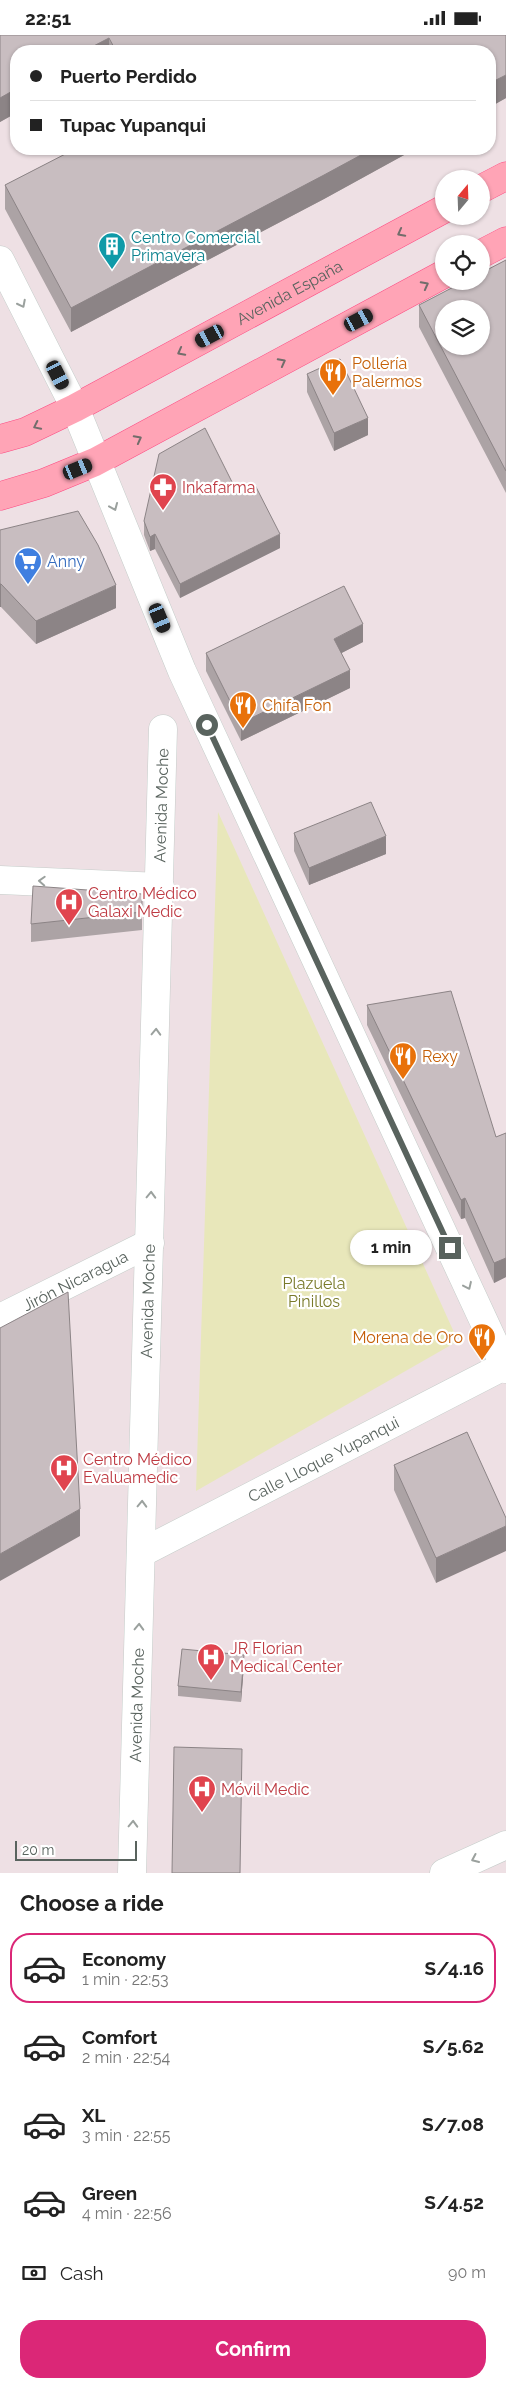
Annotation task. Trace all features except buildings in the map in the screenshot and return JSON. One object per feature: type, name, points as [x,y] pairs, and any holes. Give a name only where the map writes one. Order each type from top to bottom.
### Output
[{"type":"main road","points":[[490,184],[506,176]]},
{"type":"main road","name":"Avenida España","points":[[0,439],[24,432],[75,408],[435,214]]},
{"type":"main road","points":[[490,249],[506,241]]},
{"type":"main road","points":[[0,496],[44,483],[96,462],[435,279]]},
{"type":"street","points":[[0,260],[75,408],[182,671],[506,1367]]},
{"type":"street","name":"Avenida Moche","points":[[132,1873],[163,729]]},
{"type":"street","points":[[0,879],[160,887]]},
{"type":"street","name":"Jirón Nicaragua","points":[[0,1318],[150,1243]]},
{"type":"street","name":"Calle Lloque Yupanqui","points":[[141,1553],[506,1367]]},
{"type":"street","points":[[444,1873],[506,1845]]},
{"type":"green space","name":"Plazuela Pinillos","points":[[218,812],[458,1341],[196,1491]]},
{"type":"place","name":"Centro Comercial Primavera","points":[[112,270]]},
{"type":"place","name":"Pollería Palermos","points":[[333,396]]},
{"type":"place","name":"Inkafarma","points":[[163,511]]},
{"type":"place","name":"Anny","points":[[28,585]]},
{"type":"place","name":"Chifa Fon","points":[[243,729]]},
{"type":"place","name":"Centro Médico Galaxi Medic","points":[[69,926]]},
{"type":"place","name":"Rexy","points":[[403,1080]]},
{"type":"place","name":"Morena de Oro","points":[[482,1361]]},
{"type":"place","name":"Centro Médico Evaluamedic","points":[[64,1492]]},
{"type":"place","name":"JR Florian Medical Center","points":[[211,1681]]},
{"type":"place","name":"Móvil Medic","points":[[202,1813]]},
{"type":"route","points":[[207,725],[450,1248]]}]
